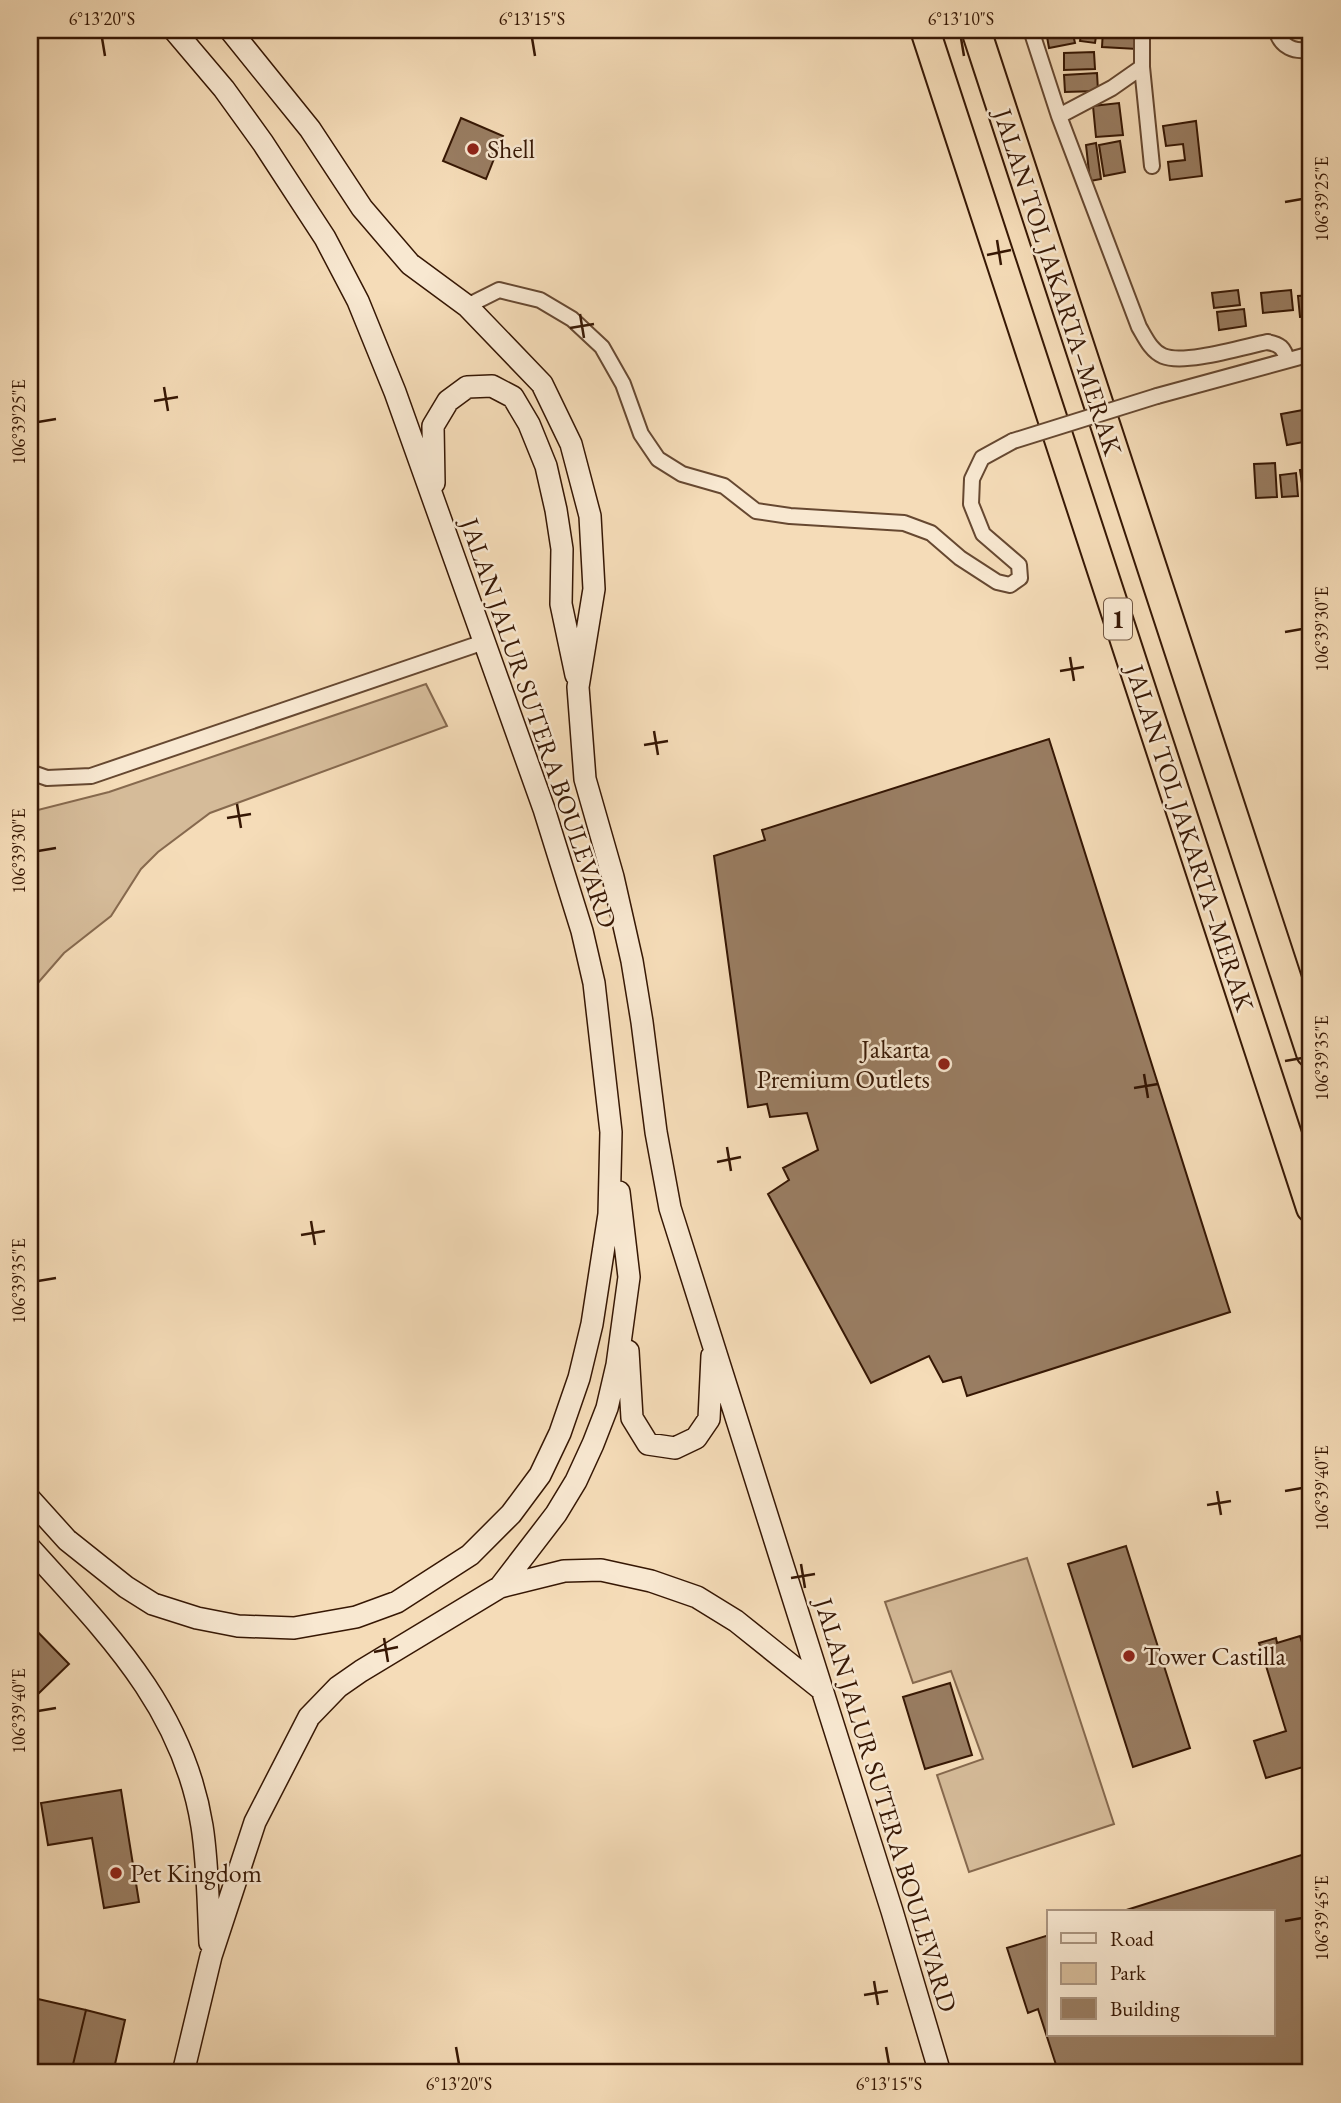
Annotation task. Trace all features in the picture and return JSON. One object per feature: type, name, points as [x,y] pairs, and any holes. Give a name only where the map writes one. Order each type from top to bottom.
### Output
[{"type":"highway","name":"JALAN TOL JAKARTA–MERAK","points":[[925,30],[1311,1208]]},
{"type":"highway","name":"JALAN TOL JAKARTA–MERAK","points":[[976,30],[1311,1053]]},
{"type":"main road","name":"JALAN JALUR SUTERA BOULEVARD","points":[[30,1499],[67,1540],[125,1587],[153,1604],[197,1618],[238,1626],[294,1628],[356,1617],[397,1602],[470,1555],[511,1514],[540,1475],[560,1433],[579,1378],[592,1324],[609,1214],[611,1132],[594,983],[582,931],[544,809],[395,392],[358,301],[325,237],[224,89],[174,30]]},
{"type":"main road","name":"JALAN JALUR SUTERA BOULEVARD","points":[[230,30],[310,129],[370,217],[410,264],[467,306],[542,384],[571,444],[590,516],[594,589],[578,688],[585,779],[613,877],[632,961],[656,1132],[670,1208],[940,2073]]},
{"type":"main road","points":[[435,501],[433,426],[448,401],[467,387],[492,386],[513,397],[529,424],[545,466],[556,510],[562,549],[561,604],[578,688]]},
{"type":"main road","points":[[611,1132],[629,1277],[627,1367],[632,1418],[649,1444],[675,1448],[696,1437],[709,1419],[712,1357],[701,1306]]},
{"type":"main road","points":[[500,1587],[556,1514],[576,1481],[593,1444],[607,1408],[617,1365],[629,1277]]},
{"type":"main road","points":[[30,1548],[113,1640],[136,1670],[148,1687],[174,1740],[195,1796],[202,1826],[211,1956]]},
{"type":"main road","points":[[183,2073],[211,1956],[255,1822],[309,1717],[338,1686],[500,1587],[564,1570],[601,1570],[651,1581],[697,1597],[736,1621],[821,1689]]},
{"type":"street","points":[[1031,30],[1059,116],[1139,327],[1150,345],[1161,355],[1178,360],[1267,342],[1278,344],[1285,350],[1287,360]]},
{"type":"street","points":[[1142,30],[1142,67],[1152,166]]},
{"type":"street","points":[[1276,30],[1284,45],[1292,50],[1311,49]]},
{"type":"street","points":[[1059,116],[1112,88],[1142,67]]},
{"type":"street","points":[[467,306],[499,290],[540,300],[572,319],[602,347],[623,384],[641,434],[657,459],[682,474],[724,486],[756,511],[904,523],[931,533],[960,558],[997,582],[1010,585],[1020,578],[1019,565],[983,534],[971,504],[972,479],[982,458],[1013,441],[1157,396],[1311,354]]},
{"type":"street","points":[[30,772],[47,778],[91,776],[484,642]]},
{"type":"green space","points":[[426,684],[447,726],[210,813],[158,852],[141,869],[111,916],[64,953],[30,992],[30,808],[38,810],[109,792]]},
{"type":"green space","points":[[1027,1558],[1114,1824],[969,1872],[937,1775],[983,1759],[951,1671],[913,1683],[885,1602]]},
{"type":"building","points":[[1072,30],[1075,43],[1049,48],[1046,31]]},
{"type":"building","points":[[1082,30],[1097,30],[1095,43],[1080,41]]},
{"type":"building","points":[[1103,30],[1139,30],[1137,49],[1102,47]]},
{"type":"building","points":[[1094,52],[1095,69],[1064,70],[1064,53]]},
{"type":"building","points":[[1097,73],[1098,91],[1065,92],[1064,75]]},
{"type":"building","points":[[1119,103],[1123,135],[1096,137],[1093,106]]},
{"type":"building","name":"Shell","points":[[461,118],[503,136],[486,179],[443,161]]},
{"type":"building","points":[[1196,121],[1202,176],[1170,180],[1168,162],[1185,160],[1183,144],[1166,146],[1163,126]]},
{"type":"building","points":[[1120,141],[1125,172],[1104,176],[1099,145]]},
{"type":"building","points":[[1096,143],[1101,179],[1090,181],[1086,145]]},
{"type":"building","points":[[1238,290],[1240,305],[1214,308],[1212,293]]},
{"type":"building","points":[[1291,290],[1293,310],[1263,313],[1261,293]]},
{"type":"building","points":[[1311,295],[1311,316],[1300,317],[1298,296]]},
{"type":"building","points":[[1244,309],[1246,326],[1219,330],[1217,312]]},
{"type":"building","points":[[1303,410],[1309,441],[1287,445],[1281,414]]},
{"type":"building","points":[[1275,463],[1277,497],[1256,498],[1254,464]]},
{"type":"building","points":[[1311,468],[1311,489],[1303,490],[1300,470]]},
{"type":"building","points":[[1296,473],[1298,496],[1282,497],[1280,475]]},
{"type":"building","points":[[1049,739],[1230,1312],[967,1396],[961,1377],[943,1382],[929,1356],[871,1383],[768,1194],[789,1180],[783,1168],[818,1150],[807,1113],[770,1117],[767,1104],[748,1107],[714,856],[765,840],[762,830]]},
{"type":"building","name":"Tower Castilla","points":[[1126,1546],[1190,1748],[1133,1767],[1068,1564]]},
{"type":"building","points":[[30,1624],[69,1664],[39,1693],[30,1684]]},
{"type":"building","points":[[1300,1636],[1311,1672],[1311,1772],[1305,1774],[1303,1767],[1266,1778],[1254,1741],[1286,1731],[1259,1643],[1276,1638],[1277,1643]]},
{"type":"building","points":[[950,1683],[972,1755],[925,1769],[903,1697]]},
{"type":"building","name":"Pet Kingdom","points":[[121,1790],[139,1902],[104,1908],[92,1838],[48,1845],[41,1803]]},
{"type":"building","points":[[1311,1852],[1311,2073],[1050,2073],[1058,2071],[1038,2009],[1028,2013],[1007,1948],[1047,1936],[1047,2036],[1274,2036],[1274,1910],[1126,1910]]},
{"type":"building","points":[[38,1999],[86,2010],[71,2073],[30,2073],[30,2034]]},
{"type":"building","points":[[86,2010],[125,2020],[113,2073],[71,2073]]},
{"type":"place","name":"Shell","points":[[473,149]]},
{"type":"place","name":"Jakarta Premium Outlets","points":[[944,1064]]},
{"type":"place","name":"Tower Castilla","points":[[1129,1656]]},
{"type":"place","name":"Pet Kingdom","points":[[116,1873]]}]
